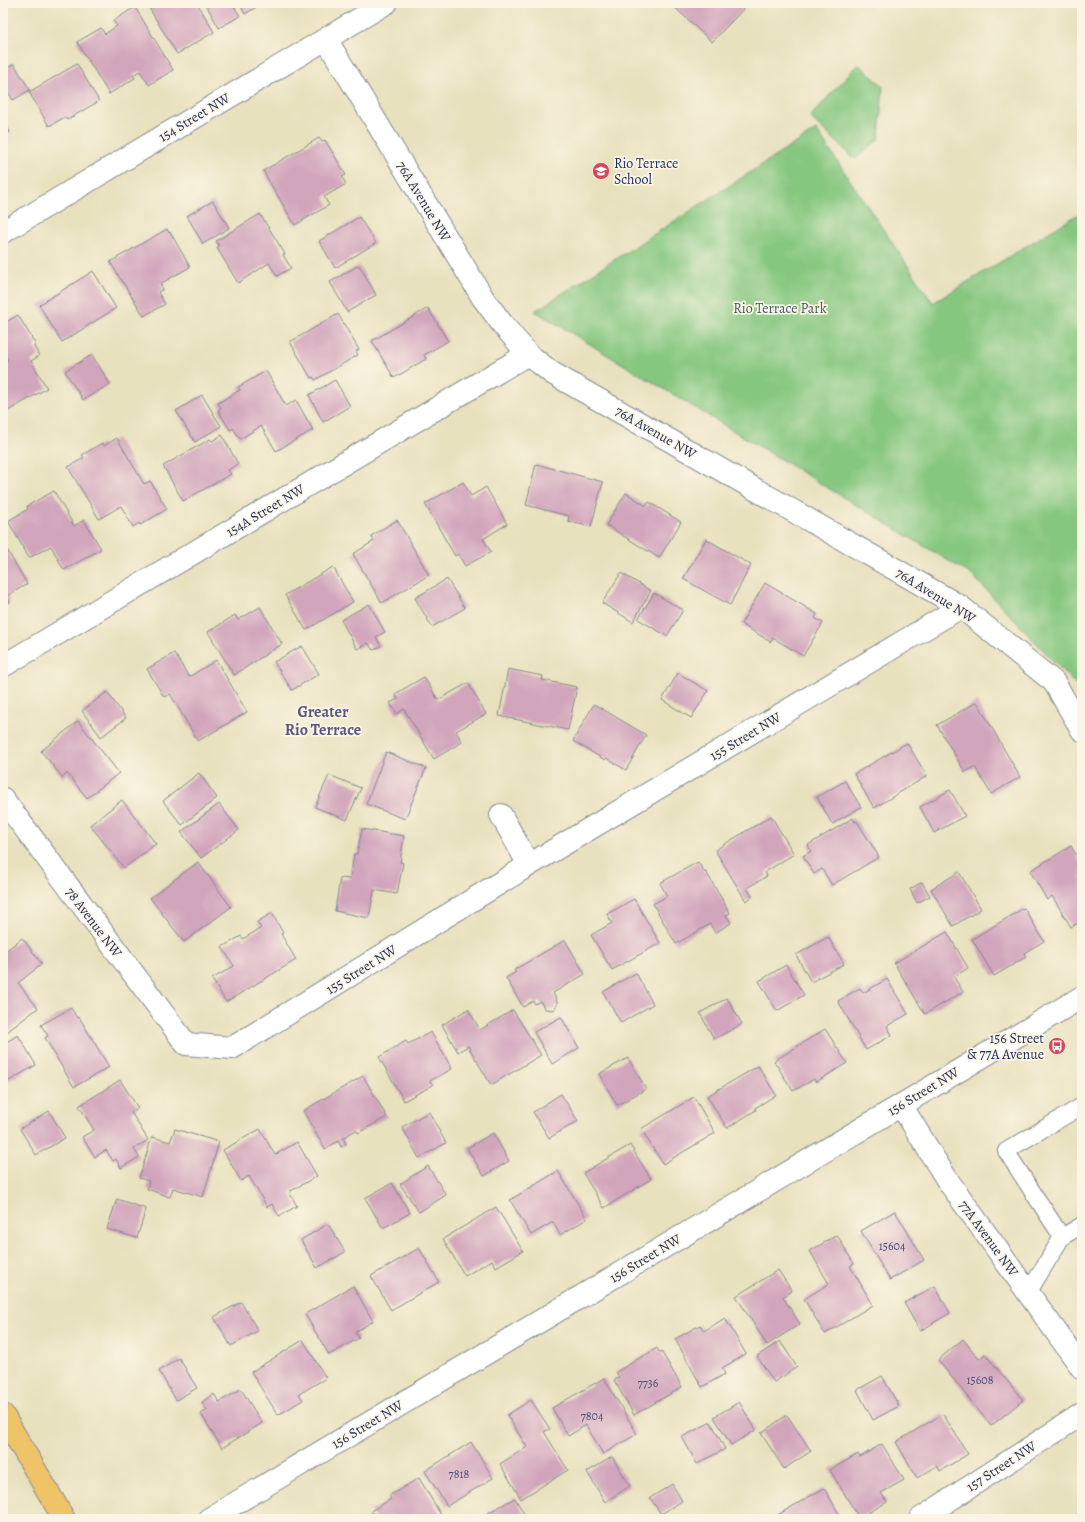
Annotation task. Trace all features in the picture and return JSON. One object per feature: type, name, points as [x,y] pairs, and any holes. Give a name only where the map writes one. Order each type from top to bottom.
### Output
[{"type":"highway","points":[[3,1414],[64,1519]]},
{"type":"street","name":"154 Street NW","points":[[3,232],[386,3]]},
{"type":"street","name":"76A Avenue NW","points":[[326,39],[483,298],[502,325],[528,354],[552,373],[961,607],[1054,682],[1082,730]]},
{"type":"street","name":"154A Street NW","points":[[3,666],[528,354]]},
{"type":"street","name":"155 Street NW","points":[[186,1044],[232,1048],[530,865],[961,607]]},
{"type":"street","name":"78 Avenue NW","points":[[3,799],[186,1044]]},
{"type":"street","points":[[501,815],[530,865]]},
{"type":"street","name":"156 Street NW","points":[[215,1515],[1082,997]]},
{"type":"street","name":"77A Avenue NW","points":[[901,1105],[946,1178],[1082,1368]]},
{"type":"street","name":"157 Street NW","points":[[920,1519],[1082,1414]]},
{"type":"lane","points":[[1062,1237],[1006,1151],[1082,1106]]},
{"type":"lane","points":[[1028,1293],[1062,1237],[1082,1226]]},
{"type":"green space","points":[[858,64],[883,86],[879,139],[855,159],[810,117]]},
{"type":"green space","name":"Rio Terrace Park","points":[[816,130],[933,303],[1082,212],[1082,694],[1078,687],[972,575],[535,311]]},
{"type":"building","points":[[146,3],[197,3],[214,32],[177,54]]},
{"type":"building","points":[[205,3],[232,3],[240,16],[219,28]]},
{"type":"building","points":[[239,3],[263,3],[245,14]]},
{"type":"building","points":[[670,3],[749,3],[712,42]]},
{"type":"building","points":[[135,7],[173,70],[149,85],[140,71],[133,75],[135,78],[109,94],[77,42],[101,28],[105,34],[117,26],[113,21]]},
{"type":"building","points":[[14,64],[30,90],[13,100],[3,83],[3,70]]},
{"type":"building","points":[[77,64],[99,101],[67,120],[65,117],[49,126],[29,92]]},
{"type":"building","points":[[3,119],[10,132],[3,136]]},
{"type":"building","points":[[319,138],[322,142],[325,140],[346,175],[342,177],[346,184],[324,197],[329,205],[295,225],[263,171]]},
{"type":"building","points":[[213,201],[229,228],[203,244],[187,216]]},
{"type":"building","points":[[260,214],[285,254],[283,255],[291,268],[277,276],[269,263],[238,283],[217,248],[219,246],[216,241]]},
{"type":"building","points":[[359,217],[376,243],[335,268],[319,241]]},
{"type":"building","points":[[167,229],[190,267],[160,284],[163,289],[158,292],[165,304],[144,316],[110,262]]},
{"type":"building","points":[[359,265],[376,295],[347,312],[330,282]]},
{"type":"building","points":[[93,271],[116,308],[62,342],[39,305]]},
{"type":"building","points":[[428,308],[448,341],[424,355],[426,359],[394,378],[372,341]]},
{"type":"building","points":[[338,314],[359,350],[356,351],[358,355],[315,380],[313,377],[311,378],[290,342]]},
{"type":"building","points":[[18,315],[36,345],[34,346],[39,356],[31,361],[47,388],[3,414],[3,363],[8,360],[3,352],[3,324]]},
{"type":"building","points":[[92,355],[110,384],[83,400],[65,371]]},
{"type":"building","points":[[266,371],[286,406],[296,400],[313,430],[276,451],[261,426],[240,439],[233,428],[230,430],[218,410],[221,408],[218,403],[240,390],[238,387]]},
{"type":"building","points":[[335,380],[350,406],[323,422],[309,395]]},
{"type":"building","points":[[202,395],[221,426],[195,442],[176,411]]},
{"type":"building","points":[[222,435],[238,464],[228,470],[231,474],[183,501],[163,466],[210,439],[212,441]]},
{"type":"building","points":[[117,438],[144,484],[150,481],[167,509],[140,525],[139,523],[133,527],[121,506],[99,519],[68,467],[84,458],[82,455],[102,443],[104,446]]},
{"type":"building","points":[[536,464],[603,482],[591,527],[568,521],[569,516],[526,505]]},
{"type":"building","points":[[463,482],[471,496],[486,487],[507,524],[483,539],[491,552],[465,566],[458,554],[455,556],[425,504]]},
{"type":"building","points":[[54,491],[74,526],[84,520],[101,549],[64,570],[51,546],[29,558],[8,521],[28,509],[27,506]]},
{"type":"building","points":[[626,493],[646,506],[649,502],[681,522],[659,558],[606,525]]},
{"type":"building","points":[[397,520],[429,575],[382,603],[353,554],[374,541],[371,536]]},
{"type":"building","points":[[706,539],[751,565],[730,605],[683,579]]},
{"type":"building","points":[[3,543],[27,584],[7,596],[10,602],[3,607]]},
{"type":"building","points":[[333,567],[353,602],[306,630],[285,595]]},
{"type":"building","points":[[621,573],[651,591],[633,622],[602,603]]},
{"type":"building","points":[[447,579],[465,608],[432,627],[415,598]]},
{"type":"building","points":[[765,583],[817,614],[815,618],[823,623],[803,656],[773,638],[771,642],[741,624]]},
{"type":"building","points":[[654,593],[683,610],[667,636],[638,619]]},
{"type":"building","points":[[369,604],[385,632],[376,637],[381,646],[373,650],[368,643],[357,649],[341,620]]},
{"type":"building","points":[[260,607],[282,644],[234,675],[208,632],[235,615],[238,620]]},
{"type":"building","points":[[302,646],[319,674],[292,690],[274,662]]},
{"type":"building","points":[[174,653],[189,677],[216,660],[247,712],[198,741],[170,694],[164,697],[147,669]]},
{"type":"building","points":[[508,669],[543,676],[542,680],[577,687],[568,730],[499,716]]},
{"type":"building","points":[[678,673],[708,691],[691,718],[662,700]]},
{"type":"building","points":[[424,677],[438,700],[468,683],[486,714],[456,731],[462,742],[434,759],[404,709],[397,714],[390,703],[398,699],[395,694]]},
{"type":"building","points":[[107,692],[126,718],[101,737],[82,711]]},
{"type":"building","points":[[977,702],[1020,777],[991,794],[975,767],[965,772],[937,725]]},
{"type":"building","points":[[594,704],[646,735],[626,770],[606,758],[605,760],[573,741]]},
{"type":"building","points":[[78,721],[119,773],[87,798],[67,773],[63,778],[41,751]]},
{"type":"building","points":[[907,743],[927,776],[874,808],[854,774]]},
{"type":"building","points":[[386,752],[426,768],[405,819],[366,804]]},
{"type":"building","points":[[199,773],[217,798],[182,825],[163,801]]},
{"type":"building","points":[[329,775],[361,788],[347,820],[315,807]]},
{"type":"building","points":[[845,781],[861,807],[832,824],[817,797]]},
{"type":"building","points":[[950,790],[965,816],[934,833],[920,807]]},
{"type":"building","points":[[122,800],[156,844],[124,868],[90,825]]},
{"type":"building","points":[[219,804],[239,830],[201,858],[181,832]]},
{"type":"building","points":[[771,816],[794,854],[765,872],[767,876],[747,888],[752,897],[746,901],[715,850]]},
{"type":"building","points":[[853,818],[855,822],[857,821],[879,857],[832,885],[822,869],[814,874],[803,856],[811,851],[808,845]]},
{"type":"building","points":[[362,829],[404,836],[400,862],[403,863],[397,894],[374,890],[369,918],[335,911],[340,878],[350,879],[354,854],[357,854]]},
{"type":"building","points":[[1071,846],[1082,865],[1082,921],[1071,927],[1052,896],[1047,900],[1030,871]]},
{"type":"building","points":[[198,862],[231,907],[184,942],[150,898]]},
{"type":"building","points":[[698,862],[705,873],[706,872],[730,913],[726,915],[731,923],[715,933],[710,924],[676,944],[653,904],[667,896],[660,883]]},
{"type":"building","points":[[959,872],[981,909],[953,926],[931,889]]},
{"type":"building","points":[[922,882],[930,896],[917,903],[910,889]]},
{"type":"building","points":[[634,899],[660,943],[612,970],[591,935],[612,923],[607,914]]},
{"type":"building","points":[[1024,908],[1044,941],[1024,953],[1026,957],[994,976],[972,939]]},
{"type":"building","points":[[272,913],[283,933],[281,934],[296,960],[226,1002],[212,979],[234,966],[222,947],[241,936],[243,939],[261,928],[257,922]]},
{"type":"building","points":[[947,932],[968,968],[954,977],[963,992],[925,1014],[894,963]]},
{"type":"building","points":[[828,937],[844,964],[811,982],[796,955]]},
{"type":"building","points":[[22,938],[42,964],[18,983],[38,1008],[3,1035],[3,953]]},
{"type":"building","points":[[565,940],[585,974],[553,993],[557,1001],[557,1005],[553,1010],[545,1009],[540,1001],[535,1004],[533,1001],[523,1007],[506,978],[516,972],[514,970]]},
{"type":"building","points":[[786,965],[804,995],[777,1011],[759,981]]},
{"type":"building","points":[[636,973],[653,1004],[621,1023],[603,992]]},
{"type":"building","points":[[887,979],[908,1014],[887,1026],[892,1035],[866,1050],[838,1001],[860,988],[863,993]]},
{"type":"building","points":[[727,998],[742,1024],[714,1039],[700,1013]]},
{"type":"building","points":[[71,1008],[77,1018],[79,1017],[109,1067],[74,1087],[45,1038],[48,1036],[41,1025]]},
{"type":"building","points":[[468,1009],[480,1030],[513,1010],[541,1055],[491,1085],[468,1046],[458,1052],[442,1025]]},
{"type":"building","points":[[561,1017],[579,1048],[552,1064],[534,1032]]},
{"type":"building","points":[[825,1029],[847,1063],[816,1082],[814,1079],[793,1091],[774,1061]]},
{"type":"building","points":[[431,1032],[452,1069],[430,1081],[433,1085],[404,1101],[379,1057],[406,1041],[408,1044]]},
{"type":"building","points":[[18,1035],[36,1065],[7,1082],[3,1075],[3,1044]]},
{"type":"building","points":[[628,1058],[646,1089],[617,1105],[599,1074]]},
{"type":"building","points":[[758,1066],[776,1095],[755,1108],[756,1110],[727,1128],[707,1096]]},
{"type":"building","points":[[363,1076],[387,1117],[358,1133],[356,1130],[343,1138],[346,1144],[341,1147],[338,1141],[325,1149],[303,1111]]},
{"type":"building","points":[[120,1080],[138,1108],[131,1112],[148,1140],[134,1149],[139,1157],[121,1168],[116,1159],[113,1161],[106,1150],[95,1157],[82,1137],[94,1130],[79,1106]]},
{"type":"building","points":[[561,1094],[578,1121],[549,1138],[533,1112]]},
{"type":"building","points":[[694,1097],[715,1133],[663,1164],[641,1129]]},
{"type":"building","points":[[49,1111],[65,1138],[36,1155],[20,1129]]},
{"type":"building","points":[[429,1112],[446,1143],[419,1158],[402,1127]]},
{"type":"building","points":[[175,1129],[219,1142],[203,1197],[173,1188],[170,1197],[147,1189],[149,1181],[139,1178],[152,1137],[170,1142]]},
{"type":"building","points":[[260,1129],[275,1155],[297,1142],[317,1176],[289,1192],[297,1206],[279,1216],[272,1204],[267,1207],[249,1176],[241,1181],[223,1150]]},
{"type":"building","points":[[493,1133],[509,1161],[484,1176],[467,1148]]},
{"type":"building","points":[[630,1145],[651,1179],[604,1208],[583,1173]]},
{"type":"building","points":[[428,1166],[446,1195],[419,1212],[400,1184]]},
{"type":"building","points":[[558,1171],[587,1219],[560,1235],[553,1222],[531,1235],[510,1200]]},
{"type":"building","points":[[392,1183],[410,1213],[383,1228],[365,1198]]},
{"type":"building","points":[[117,1199],[146,1209],[137,1238],[107,1229]]},
{"type":"building","points":[[496,1207],[523,1251],[496,1267],[492,1260],[465,1276],[443,1239]]},
{"type":"building","points":[[895,1211],[924,1260],[890,1280],[861,1231]]},
{"type":"building","points":[[328,1224],[345,1252],[317,1268],[301,1240]]},
{"type":"building","points":[[837,1235],[854,1264],[850,1266],[873,1305],[825,1334],[804,1299],[829,1284],[810,1251]]},
{"type":"building","points":[[419,1248],[439,1282],[391,1310],[371,1276]]},
{"type":"building","points":[[778,1270],[792,1291],[783,1297],[800,1324],[767,1345],[736,1296]]},
{"type":"building","points":[[353,1286],[373,1321],[355,1332],[359,1338],[329,1355],[305,1314]]},
{"type":"building","points":[[935,1286],[950,1313],[920,1331],[904,1303]]},
{"type":"building","points":[[241,1302],[258,1331],[231,1346],[214,1317]]},
{"type":"building","points":[[725,1318],[746,1354],[722,1368],[725,1374],[702,1387],[675,1339],[700,1325],[704,1331]]},
{"type":"building","points":[[963,1339],[979,1359],[985,1354],[1023,1400],[991,1426],[938,1360]]},
{"type":"building","points":[[303,1340],[326,1378],[299,1394],[303,1400],[278,1415],[251,1372]]},
{"type":"building","points":[[780,1341],[797,1367],[774,1382],[757,1356]]},
{"type":"building","points":[[657,1348],[659,1352],[661,1351],[682,1387],[634,1415],[614,1380],[619,1377],[616,1372]]},
{"type":"building","points":[[179,1358],[197,1388],[176,1400],[159,1371]]},
{"type":"building","points":[[882,1376],[899,1406],[873,1420],[857,1390]]},
{"type":"building","points":[[604,1378],[637,1434],[603,1454],[586,1425],[568,1436],[552,1408]]},
{"type":"building","points":[[241,1389],[262,1423],[222,1448],[201,1414],[207,1410],[202,1402],[214,1394],[219,1402]]},
{"type":"building","points":[[531,1400],[550,1429],[544,1432],[568,1470],[521,1499],[500,1464],[527,1447],[507,1415]]},
{"type":"building","points":[[739,1402],[756,1430],[731,1445],[714,1417]]},
{"type":"building","points":[[943,1414],[968,1454],[940,1471],[937,1466],[917,1478],[896,1442]]},
{"type":"building","points":[[787,1415],[811,1451],[784,1469],[761,1433]]},
{"type":"building","points":[[711,1422],[725,1449],[697,1464],[682,1437]]},
{"type":"building","points":[[471,1442],[493,1478],[447,1506],[425,1471]]},
{"type":"building","points":[[882,1444],[904,1480],[881,1493],[887,1502],[859,1518],[830,1470],[858,1454],[860,1457]]},
{"type":"building","points":[[612,1457],[630,1486],[605,1502],[587,1472]]},
{"type":"building","points":[[419,1478],[441,1515],[434,1519],[375,1519],[371,1511],[391,1499],[389,1496]]},
{"type":"building","points":[[672,1484],[682,1501],[661,1514],[650,1498]]},
{"type":"building","points":[[824,1488],[842,1519],[778,1519],[776,1516]]},
{"type":"building","points":[[515,1498],[527,1519],[492,1519],[488,1513]]},
{"type":"place","name":"Rio Terrace School","points":[[601,171]]},
{"type":"place","name":"156 Street & 77A Avenue","points":[[1057,1046]]},
{"type":"district","name":"Greater Rio Terrace","points":[[323,720]]}]
